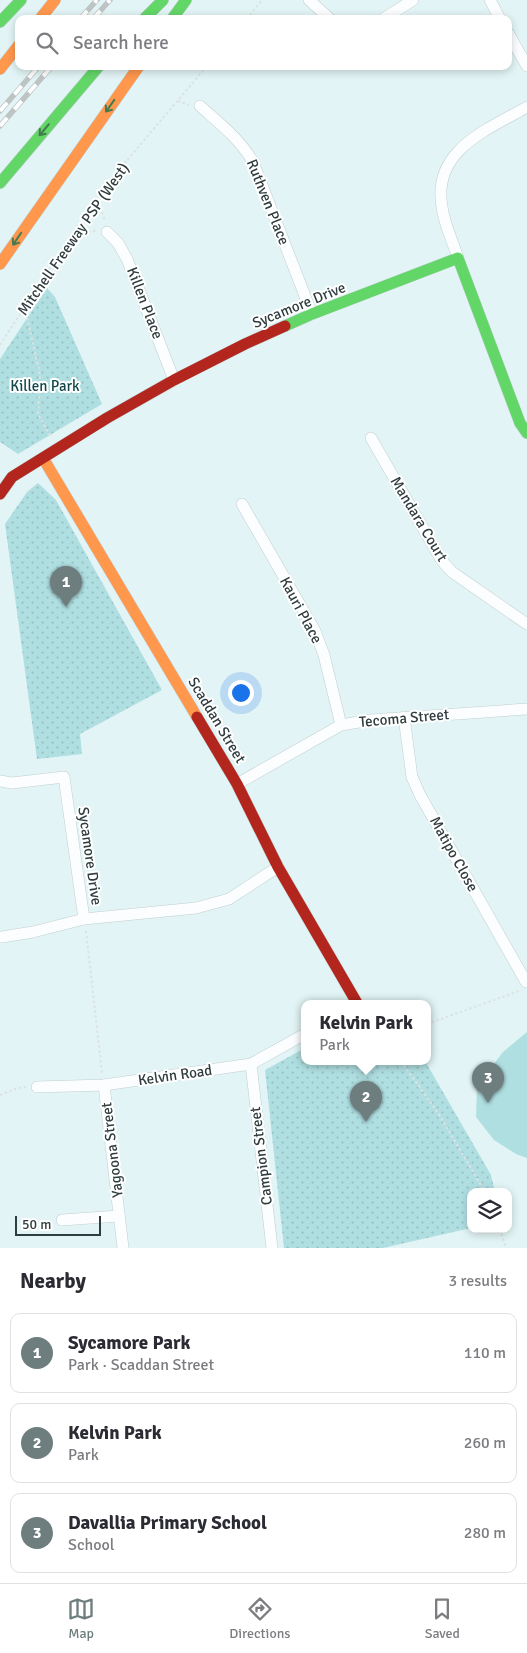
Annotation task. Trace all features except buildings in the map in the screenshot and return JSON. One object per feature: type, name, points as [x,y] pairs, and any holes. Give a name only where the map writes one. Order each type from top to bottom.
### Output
[{"type":"main road","points":[[0,22],[21,0]]},
{"type":"main road","points":[[43,15],[55,0]]},
{"type":"main road","points":[[148,15],[162,0]]},
{"type":"main road","points":[[175,15],[186,0]]},
{"type":"main road","points":[[0,69],[15,50]]},
{"type":"main road","points":[[0,183],[96,70]]},
{"type":"main road","points":[[0,264],[135,70]]},
{"type":"main road","points":[[458,258],[520,423],[527,433]]},
{"type":"main road","name":"Sycamore Drive","points":[[0,494],[12,477],[174,380],[245,344],[312,314],[458,258]]},
{"type":"main road","name":"Scaddan Street","points":[[43,458],[237,784],[278,867],[355,1000]]},
{"type":"street","points":[[309,0],[326,15]]},
{"type":"street","points":[[389,15],[413,0]]},
{"type":"street","points":[[490,0],[498,15]]},
{"type":"street","points":[[512,39],[527,66]]},
{"type":"street","name":"Ruthven Place","points":[[200,106],[238,140],[253,162],[312,314]]},
{"type":"street","points":[[458,258],[442,209],[441,185],[449,163],[463,145],[527,107]]},
{"type":"street","name":"Killen Place","points":[[107,232],[118,243],[127,259],[174,380]]},
{"type":"street","name":"Mandara Court","points":[[371,438],[442,561],[452,572],[527,624]]},
{"type":"street","name":"Kauri Place","points":[[242,504],[314,631],[324,655],[341,725]]},
{"type":"street","name":"Tecoma Street","points":[[237,784],[341,725],[371,720],[527,709]]},
{"type":"street","name":"Matipo Close","points":[[404,718],[412,777],[420,795],[526,985]]},
{"type":"street","name":"Sycamore Drive","points":[[0,781],[12,783],[64,777],[84,919],[196,908],[214,904],[228,899],[278,867]]},
{"type":"street","points":[[2,937],[33,932],[84,919]]},
{"type":"street","name":"Kelvin Road","points":[[37,1087],[104,1085],[250,1064],[301,1036]]},
{"type":"street","name":"Campion Street","points":[[250,1064],[272,1248]]},
{"type":"street","name":"Yagoona Street","points":[[104,1085],[123,1248]]},
{"type":"street","name":"Yagoona Street","points":[[62,1220],[119,1216]]},
{"type":"path","points":[[249,15],[262,0]]},
{"type":"path","name":"Mitchell Freeway PSP (West)","points":[[0,345],[97,198],[204,70]]},
{"type":"path","points":[[73,233],[91,230],[107,232],[104,216],[97,198]]},
{"type":"path","points":[[24,307],[40,375],[38,414],[44,427],[59,448]]},
{"type":"path","points":[[84,919],[104,1085]]},
{"type":"path","points":[[431,1022],[526,985]]},
{"type":"path","points":[[404,1065],[438,1113],[483,1188]]},
{"type":"path","points":[[0,1095],[18,1088],[37,1087]]},
{"type":"path","points":[[501,1233],[506,1248]]},
{"type":"green space","name":"Killen Park","points":[[47,288],[55,297],[102,404],[18,454],[0,442],[0,359]]},
{"type":"green space","points":[[38,483],[56,500],[162,690],[80,734],[82,754],[37,759],[5,524],[27,492]]},
{"type":"green space","points":[[527,1032],[527,1158],[516,1154],[494,1140],[476,1117],[477,1086],[503,1052]]},
{"type":"green space","points":[[301,1050],[301,1065],[427,1065],[491,1175],[494,1188],[467,1188],[467,1229],[383,1248],[284,1248],[265,1070]]},
{"type":"railway","points":[[84,15],[97,0]]},
{"type":"railway","points":[[97,15],[110,0]]},
{"type":"railway","points":[[0,111],[36,70]]},
{"type":"railway","points":[[0,126],[49,70]]},
{"type":"traffic: fast","points":[[0,22],[21,0]]},
{"type":"traffic: fast","points":[[148,15],[163,0]]},
{"type":"traffic: fast","points":[[175,15],[186,0]]},
{"type":"traffic: fast","points":[[0,183],[96,70]]},
{"type":"traffic: fast","points":[[285,326],[458,258],[520,423],[527,433]]},
{"type":"traffic: slow","points":[[43,15],[55,0]]},
{"type":"traffic: slow","points":[[0,69],[15,50]]},
{"type":"traffic: slow","points":[[0,264],[136,70]]},
{"type":"traffic: slow","points":[[43,458],[197,717]]},
{"type":"traffic: jam","points":[[0,494],[12,477],[107,418],[174,380],[285,326]]},
{"type":"traffic: jam","points":[[197,717],[237,784],[278,867],[355,1000]]},
{"type":"place","name":"Sycamore Park","points":[[66,607]]},
{"type":"place","name":"Davallia Primary School","points":[[488,1103]]},
{"type":"place","name":"Kelvin Park","points":[[366,1122]]}]
